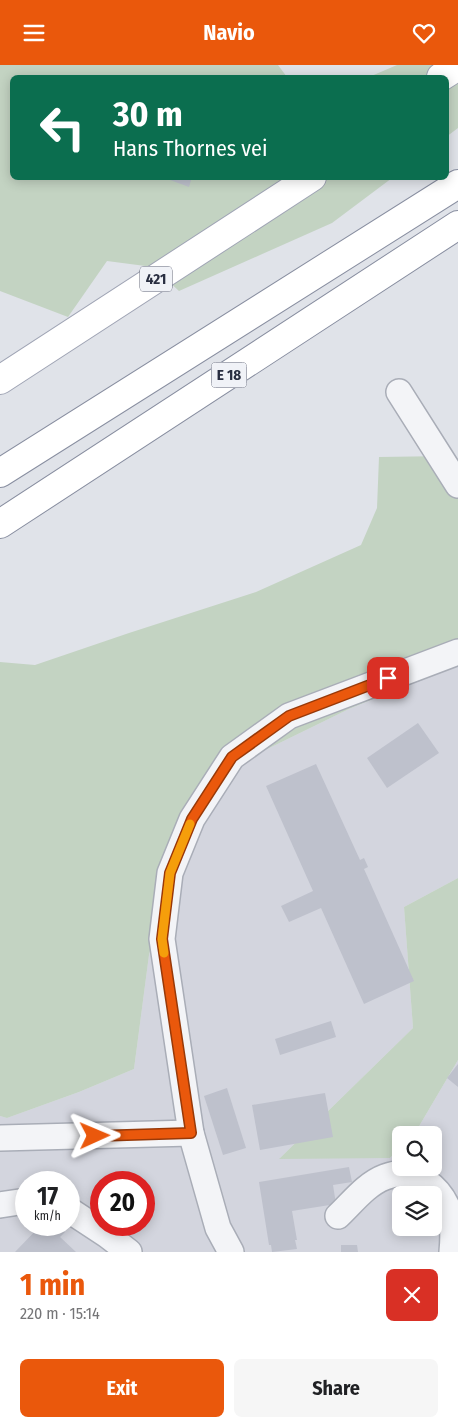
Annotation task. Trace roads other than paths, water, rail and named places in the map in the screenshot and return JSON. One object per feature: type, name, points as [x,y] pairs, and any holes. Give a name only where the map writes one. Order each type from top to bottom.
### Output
[{"type":"main road","points":[[444,75],[458,66]]},
{"type":"main road","name":"421","points":[[0,365],[160,263],[284,180]]},
{"type":"main road","name":"421","points":[[0,381],[307,180]]},
{"type":"main road","name":"E 18","points":[[0,473],[458,184]]},
{"type":"main road","name":"E 18","points":[[0,524],[458,225]]},
{"type":"street","points":[[399,392],[458,485]]},
{"type":"street","points":[[231,1252],[218,1228],[191,1133],[162,939],[170,873],[192,819],[232,757],[289,716],[458,652]]},
{"type":"street","points":[[0,1138],[191,1133]]},
{"type":"street","points":[[338,1216],[367,1188],[385,1177],[402,1174],[418,1176],[430,1183],[445,1201],[451,1218],[452,1252]]},
{"type":"street","points":[[0,1205],[15,1203]]},
{"type":"street","points":[[80,1217],[129,1252]]}]
